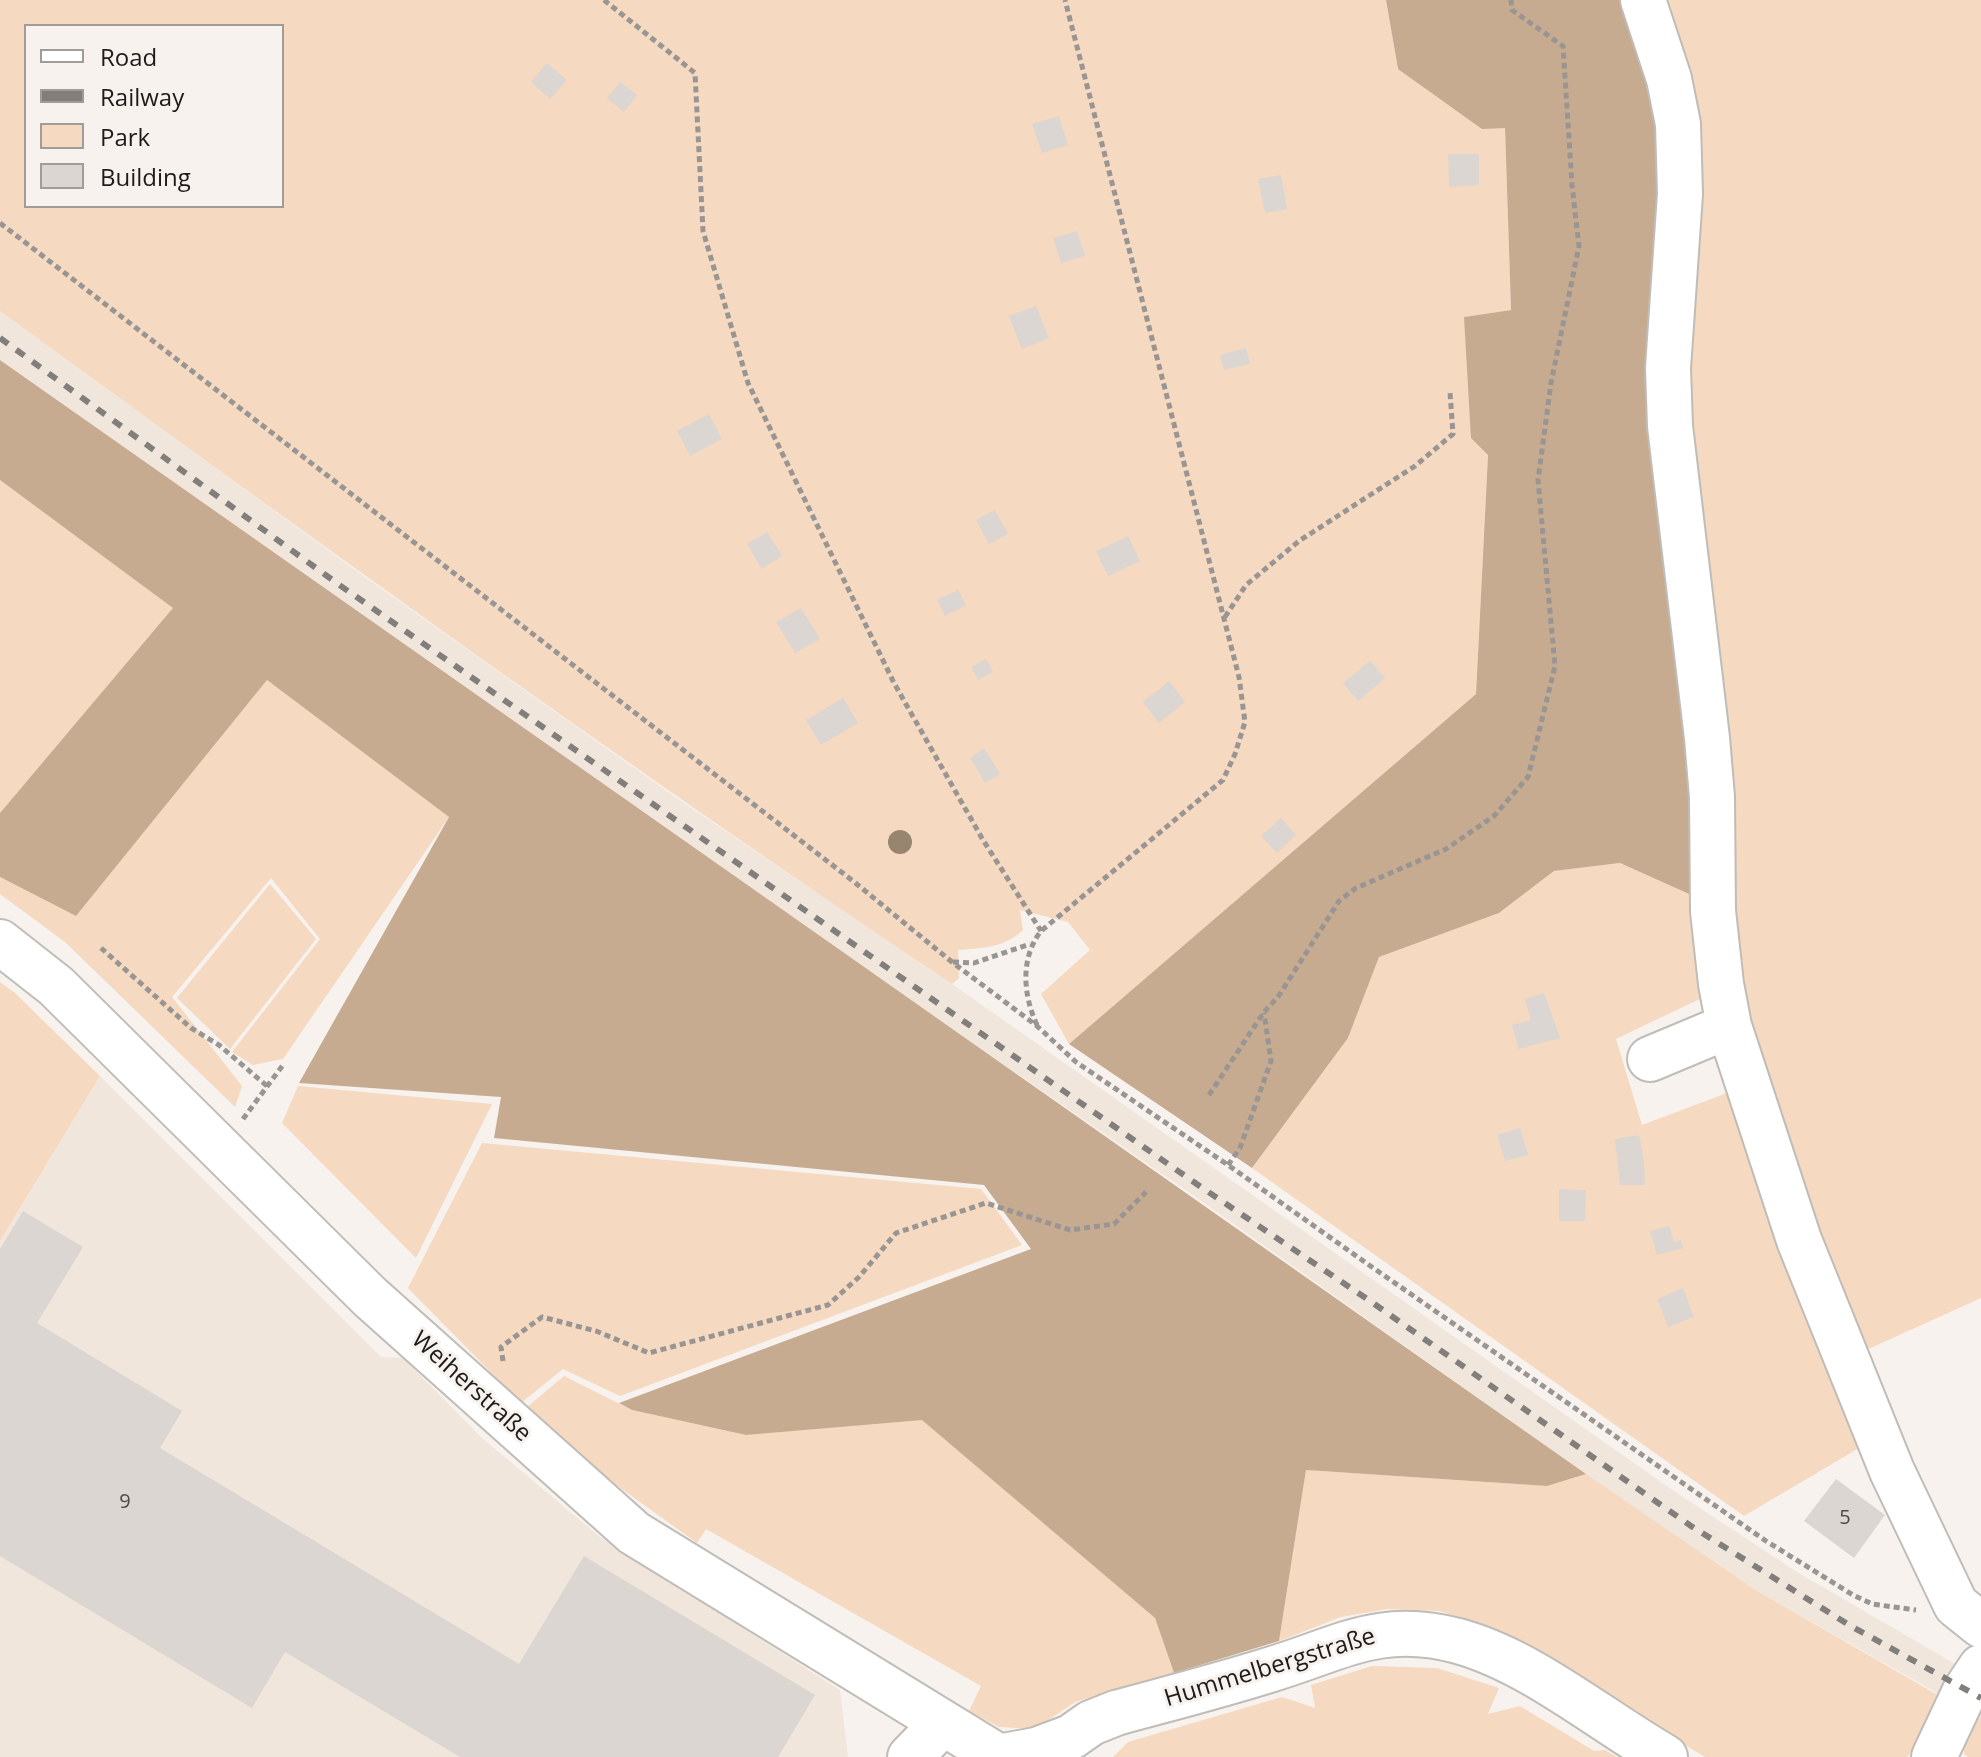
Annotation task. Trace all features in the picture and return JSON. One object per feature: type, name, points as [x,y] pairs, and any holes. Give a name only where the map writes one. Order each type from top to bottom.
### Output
[{"type":"street","points":[[1643,0],[1669,79],[1678,124],[1680,194],[1668,368],[1670,426],[1707,738],[1712,797],[1713,911],[1729,1026],[1799,1240],[1832,1325],[1892,1471],[1969,1615]]},
{"type":"street","name":"Weiherstraße","points":[[0,942],[56,986],[370,1297],[634,1533],[999,1757]]},
{"type":"street","points":[[1650,1059],[1729,1026]]},
{"type":"street","name":"Hummelbergstraße","points":[[999,1757],[1036,1750],[1071,1737],[1091,1723],[1116,1713],[1288,1664],[1335,1645],[1392,1633],[1457,1641],[1523,1668],[1665,1757]]},
{"type":"street","points":[[1934,1757],[1965,1691],[1981,1667]]},
{"type":"street","points":[[910,1757],[943,1723]]},
{"type":"path","points":[[604,0],[695,73],[703,231],[748,383],[894,683],[983,840],[1041,931]]},
{"type":"path","points":[[952,962],[974,963],[1030,944],[1041,931],[1223,780],[1245,722],[1239,677],[1065,0]]},
{"type":"path","points":[[1209,1095],[1264,1012],[1278,997],[1339,901],[1356,888],[1446,849],[1494,816],[1528,777],[1541,730],[1555,666],[1538,480],[1551,383],[1579,246],[1563,46],[1512,10],[1511,0]]},
{"type":"path","points":[[0,223],[853,881],[1037,1026],[1076,1062],[1741,1523],[1853,1595],[1893,1608],[1969,1615]]},
{"type":"path","points":[[1224,618],[1246,585],[1299,541],[1415,466],[1453,434],[1450,392]]},
{"type":"path","points":[[1030,944],[1026,974],[1027,1003],[1037,1026]]},
{"type":"path","points":[[101,948],[191,1028],[219,1045],[267,1086]]},
{"type":"path","points":[[1228,1165],[1240,1148],[1271,1061],[1264,1012]]},
{"type":"path","points":[[221,1149],[283,1065]]},
{"type":"path","points":[[503,1362],[501,1347],[542,1317],[596,1331],[649,1353],[828,1305],[859,1277],[896,1233],[986,1203],[1070,1230],[1114,1224],[1146,1192]]},
{"type":"shaded area","points":[[1386,0],[1654,0],[1680,300],[1725,903],[1689,894],[1620,863],[1554,871],[1499,913],[1379,957],[1348,1038],[1252,1168],[1069,1044],[1476,694],[1488,455],[1471,438],[1464,317],[1511,310],[1505,128],[1482,129],[1398,69]]},
{"type":"shaded area","points":[[0,311],[365,577],[681,801],[952,984],[1671,1489],[1797,1572],[1981,1676],[1981,1718],[1754,1589],[1620,1499],[1200,1200],[806,928],[0,360]]},
{"type":"shaded area","points":[[0,360],[1586,1474],[1547,1486],[1306,1470],[1279,1641],[1174,1673],[1155,1618],[922,1420],[746,1435],[632,1410],[619,1403],[1031,1249],[984,1185],[494,1138],[501,1097],[299,1083],[449,817],[267,680],[76,916],[0,877],[0,813],[173,608],[0,480]]},
{"type":"shaded area","points":[[100,1076],[381,1357],[403,1358],[482,1438],[600,1537],[840,1690],[848,1757],[0,1757],[0,1241]]},
{"type":"green space","points":[[0,0],[1386,0],[1398,69],[1505,128],[1511,310],[1464,317],[1488,455],[1476,694],[1069,1044],[1041,994],[1090,950],[1068,922],[1020,910],[1023,930],[1016,936],[993,946],[958,950],[959,978],[952,984],[592,737],[0,311]]},
{"type":"green space","points":[[1656,0],[1981,0],[1981,1298],[1833,1365],[1864,1445],[1744,1516],[1252,1168],[1348,1038],[1379,957],[1499,913],[1554,871],[1620,863],[1689,894],[1708,995],[1616,1039],[1642,1125],[1727,1093],[1730,1099]]},
{"type":"green space","points":[[0,480],[174,608],[0,813]]},
{"type":"green space","points":[[267,680],[449,817],[283,1059],[253,1065],[232,1052],[320,939],[271,878],[172,997],[242,1086],[235,1107],[65,942],[0,894],[0,877],[76,916]]},
{"type":"green space","points":[[270,884],[316,939],[230,1049],[177,998]]},
{"type":"green space","points":[[0,982],[100,1076],[0,1241]]},
{"type":"green space","points":[[298,1086],[492,1104],[416,1258],[282,1123]]},
{"type":"green space","points":[[482,1143],[981,1189],[1022,1245],[620,1396],[563,1369],[521,1403],[408,1288]]},
{"type":"green space","points":[[564,1376],[632,1410],[746,1435],[922,1419],[1155,1618],[1174,1673],[1075,1702],[1035,1729],[999,1727],[969,1711],[981,1686],[706,1529],[697,1543],[615,1484],[526,1408]]},
{"type":"green space","points":[[1306,1470],[1547,1486],[1586,1474],[1754,1589],[1943,1698],[1920,1742],[1907,1757],[1705,1757],[1489,1626],[1439,1611],[1387,1609],[1341,1617],[1279,1641]]},
{"type":"green space","points":[[1372,1666],[1437,1668],[1499,1688],[1488,1714],[1520,1706],[1594,1751],[1605,1750],[1617,1757],[1113,1757],[1128,1742],[1282,1697],[1315,1708],[1311,1685]]},
{"type":"green space","points":[[1977,1716],[1981,1718],[1981,1757],[1968,1757],[1964,1754],[1964,1740]]},
{"type":"building","points":[[547,63],[567,80],[550,99],[531,82]]},
{"type":"building","points":[[620,82],[637,95],[624,112],[607,98]]},
{"type":"building","points":[[1059,116],[1068,145],[1042,153],[1032,124]]},
{"type":"building","points":[[1448,154],[1479,154],[1479,185],[1449,187]]},
{"type":"building","points":[[1281,175],[1287,209],[1265,213],[1258,179]]},
{"type":"building","points":[[1077,231],[1085,256],[1061,263],[1053,238]]},
{"type":"building","points":[[1036,306],[1049,338],[1022,349],[1009,316]]},
{"type":"building","points":[[1246,348],[1250,364],[1224,370],[1220,355]]},
{"type":"building","points":[[709,414],[722,439],[690,456],[677,431]]},
{"type":"building","points":[[995,510],[1008,534],[989,544],[976,520]]},
{"type":"building","points":[[767,532],[782,556],[762,569],[747,544]]},
{"type":"building","points":[[1128,536],[1140,561],[1108,576],[1096,551]]},
{"type":"building","points":[[958,590],[966,605],[945,616],[937,600]]},
{"type":"building","points":[[801,608],[820,639],[795,653],[776,622]]},
{"type":"building","points":[[986,659],[993,672],[978,680],[971,667]]},
{"type":"building","points":[[1370,661],[1385,678],[1358,701],[1343,683]]},
{"type":"building","points":[[1169,681],[1185,702],[1159,723],[1143,702]]},
{"type":"building","points":[[843,698],[858,723],[821,745],[806,720]]},
{"type":"building","points":[[984,748],[1000,774],[985,783],[970,758]]},
{"type":"building","points":[[1281,818],[1296,835],[1277,853],[1261,836]]},
{"type":"building","points":[[1544,993],[1560,1038],[1519,1049],[1512,1025],[1531,1020],[1525,999]]},
{"type":"building","points":[[1520,1128],[1528,1155],[1505,1161],[1497,1135]]},
{"type":"building","points":[[1639,1135],[1645,1185],[1620,1185],[1615,1139]]},
{"type":"building","points":[[1559,1189],[1586,1190],[1585,1221],[1559,1221]]},
{"type":"building","points":[[23,1211],[83,1247],[37,1323],[182,1411],[160,1448],[519,1664],[584,1556],[815,1695],[778,1757],[460,1757],[285,1652],[252,1708],[0,1556],[0,1249]]},
{"type":"building","points":[[1669,1226],[1674,1242],[1681,1240],[1683,1248],[1657,1255],[1650,1231]]},
{"type":"building","points":[[1683,1288],[1694,1317],[1668,1327],[1657,1299]]},
{"type":"building","points":[[1836,1479],[1885,1515],[1854,1558],[1804,1521]]},
{"type":"railway","points":[[0,338],[338,584],[1691,1526],[1849,1625],[1981,1698]]}]
